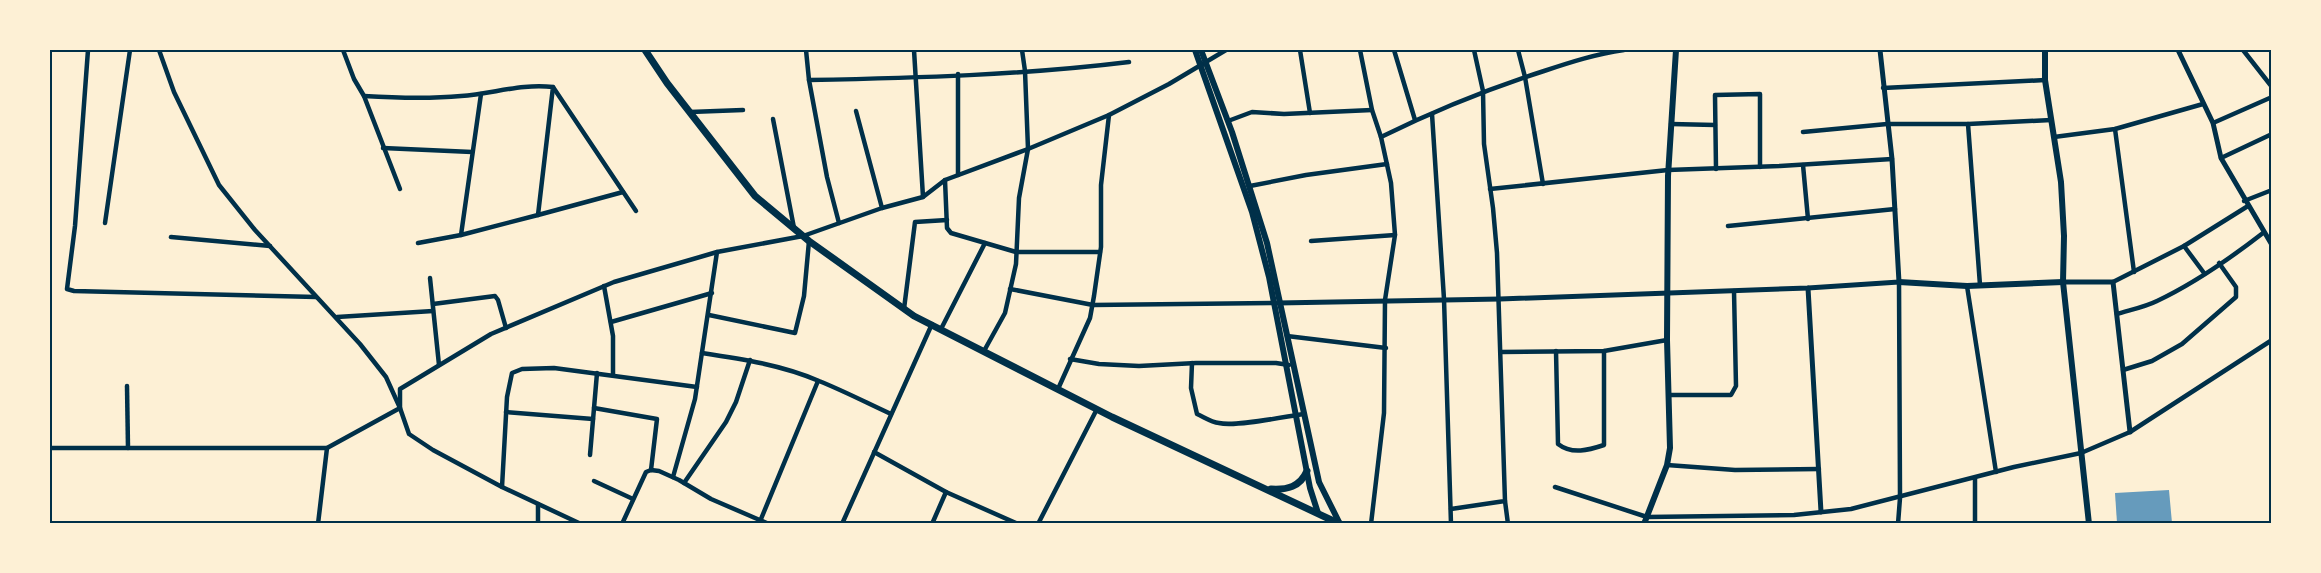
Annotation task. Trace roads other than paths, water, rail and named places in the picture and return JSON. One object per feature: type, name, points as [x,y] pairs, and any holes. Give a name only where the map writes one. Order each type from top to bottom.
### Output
[{"type":"main road","points":[[645,50],[667,83],[755,196],[806,239],[904,309],[1097,409],[1340,524]]},
{"type":"main road","points":[[1195,50],[1204,62],[1228,121],[1267,243],[1299,414],[1307,471],[1318,513]]},
{"type":"main road","points":[[1201,50],[1252,212],[1287,336],[1289,365]]},
{"type":"main road","points":[[1646,520],[1667,465],[1670,448],[1667,340],[1668,170],[1676,50]]},
{"type":"main road","points":[[2045,50],[2045,80],[2062,202],[2063,282],[2089,524]]},
{"type":"main road","points":[[1899,282],[1967,286],[2063,282]]},
{"type":"main road","points":[[1299,414],[1319,482],[1340,524]]},
{"type":"main road","points":[[1266,488],[1286,489],[1296,486],[1307,471]]},
{"type":"street","points":[[88,50],[75,226],[67,289],[316,297]]},
{"type":"street","points":[[105,223],[130,50]]},
{"type":"street","points":[[159,50],[174,92],[219,185],[270,246],[337,317],[386,377],[409,434],[433,450],[501,487],[580,524]]},
{"type":"street","points":[[343,50],[354,79],[364,96],[400,189]]},
{"type":"street","points":[[806,50],[809,80],[838,223]]},
{"type":"street","points":[[914,50],[923,197]]},
{"type":"street","points":[[984,351],[1005,313],[1016,264],[1019,198],[1028,149],[1022,50]]},
{"type":"street","points":[[400,408],[400,389],[491,334],[604,286],[717,252],[806,239],[838,223],[923,197],[945,180],[1109,115],[1169,84],[1226,50]]},
{"type":"street","points":[[1300,50],[1310,113]]},
{"type":"street","points":[[1360,50],[1372,110],[1381,137],[1391,183],[1395,236],[1385,300],[1384,413],[1371,524]]},
{"type":"street","points":[[1394,50],[1415,120]]},
{"type":"street","points":[[1474,50],[1483,91],[1484,144],[1500,299],[1505,501],[1508,524]]},
{"type":"street","points":[[1518,50],[1525,77],[1543,184]]},
{"type":"street","points":[[1381,137],[1483,91],[1599,51],[1624,50]]},
{"type":"street","points":[[1880,50],[1892,159],[1899,282],[1900,498],[1898,524]]},
{"type":"street","points":[[2178,50],[2213,123],[2221,159],[2271,245]]},
{"type":"street","points":[[2242,50],[2271,87]]},
{"type":"street","points":[[809,80],[916,78],[1065,70],[1129,62]]},
{"type":"street","points":[[958,74],[958,175]]},
{"type":"street","points":[[1883,88],[2045,80]]},
{"type":"street","points":[[364,96],[408,98],[481,94],[535,84],[553,87],[636,211]]},
{"type":"street","points":[[538,215],[553,87]]},
{"type":"street","points":[[460,236],[481,94]]},
{"type":"street","points":[[1716,168],[1715,95],[1760,94],[1760,167]]},
{"type":"street","points":[[2213,123],[2271,97]]},
{"type":"street","points":[[2054,137],[2115,129],[2203,104]]},
{"type":"street","points":[[690,111],[743,110]]},
{"type":"street","points":[[1228,121],[1252,112],[1284,114],[1372,110]]},
{"type":"street","points":[[856,111],[882,208]]},
{"type":"street","points":[[1432,114],[1443,299],[1451,524]]},
{"type":"street","points":[[1058,389],[1090,318],[1093,305],[1100,252],[1101,185],[1109,115]]},
{"type":"street","points":[[773,119],[794,229]]},
{"type":"street","points":[[1803,132],[1887,124],[1968,124],[2051,120]]},
{"type":"street","points":[[1671,124],[1715,125]]},
{"type":"street","points":[[1968,124],[1980,285]]},
{"type":"street","points":[[2115,129],[2134,272]]},
{"type":"street","points":[[2221,159],[2271,134]]},
{"type":"street","points":[[383,148],[472,152]]},
{"type":"street","points":[[1490,189],[1668,170],[1892,159]]},
{"type":"street","points":[[1250,186],[1306,175],[1387,164]]},
{"type":"street","points":[[1803,165],[1808,219]]},
{"type":"street","points":[[945,180],[947,228],[951,233],[1016,252],[1100,252]]},
{"type":"street","points":[[2063,282],[2113,282],[2184,246],[2246,203],[2271,190]]},
{"type":"street","points":[[418,243],[460,236],[623,192]]},
{"type":"street","points":[[1728,226],[1895,209]]},
{"type":"street","points":[[904,309],[915,222],[947,220]]},
{"type":"street","points":[[2117,314],[2156,302],[2241,250],[2263,233]]},
{"type":"street","points":[[1311,241],[1395,236]]},
{"type":"street","points":[[171,237],[270,246]]},
{"type":"street","points":[[709,315],[795,333],[804,296],[806,239]]},
{"type":"street","points":[[941,329],[985,243]]},
{"type":"street","points":[[2184,246],[2204,273]]},
{"type":"street","points":[[673,477],[697,387],[717,252]]},
{"type":"street","points":[[2123,370],[2152,361],[2182,344],[2236,297],[2236,287],[2219,263]]},
{"type":"street","points":[[430,279],[439,365]]},
{"type":"street","points":[[1010,289],[1093,305],[1500,299],[1808,288],[1899,282]]},
{"type":"street","points":[[2113,282],[2130,432]]},
{"type":"street","points":[[604,286],[611,322],[613,375]]},
{"type":"street","points":[[1967,286],[1996,472]]},
{"type":"street","points":[[1808,288],[1821,512]]},
{"type":"street","points":[[1670,395],[1731,395],[1736,386],[1734,291]]},
{"type":"street","points":[[611,322],[712,293]]},
{"type":"street","points":[[433,303],[495,296],[506,328]]},
{"type":"street","points":[[337,317],[433,311]]},
{"type":"street","points":[[843,523],[932,324]]},
{"type":"street","points":[[1287,336],[1386,348]]},
{"type":"street","points":[[1501,352],[1604,351],[1667,340]]},
{"type":"street","points":[[1555,487],[1646,520],[1851,509],[2081,453],[2130,432],[2271,340]]},
{"type":"street","points":[[1556,351],[1558,444],[1577,451],[1604,445],[1604,351]]},
{"type":"street","points":[[702,353],[750,360],[818,381],[891,414]]},
{"type":"street","points":[[1070,359],[1099,364],[1140,366],[1192,363],[1289,365]]},
{"type":"street","points":[[684,483],[726,422],[736,402],[750,360]]},
{"type":"street","points":[[1192,363],[1191,388],[1197,414],[1220,424],[1237,424],[1299,414]]},
{"type":"street","points":[[501,487],[506,411],[512,373],[522,369],[547,368],[697,387]]},
{"type":"street","points":[[590,455],[597,373]]},
{"type":"street","points":[[761,519],[818,381]]},
{"type":"street","points":[[127,386],[128,448]]},
{"type":"street","points":[[50,448],[327,448],[400,408]]},
{"type":"street","points":[[594,408],[657,419],[651,470]]},
{"type":"street","points":[[1038,524],[1097,409]]},
{"type":"street","points":[[506,411],[593,419]]},
{"type":"street","points":[[318,524],[327,448]]},
{"type":"street","points":[[874,452],[946,492],[1018,524]]},
{"type":"street","points":[[1667,465],[1735,470],[1819,469]]},
{"type":"street","points":[[622,524],[646,472],[651,470],[673,477],[711,499],[769,524]]},
{"type":"street","points":[[1975,478],[1975,524]]},
{"type":"street","points":[[594,481],[633,499]]},
{"type":"street","points":[[932,524],[946,492]]},
{"type":"street","points":[[1451,509],[1505,501]]},
{"type":"street","points":[[538,504],[538,524]]},
{"type":"street","points":[[1711,516],[1711,524]]},
{"type":"water","points":[[2169,490],[2172,523],[2117,523],[2115,493]]}]
